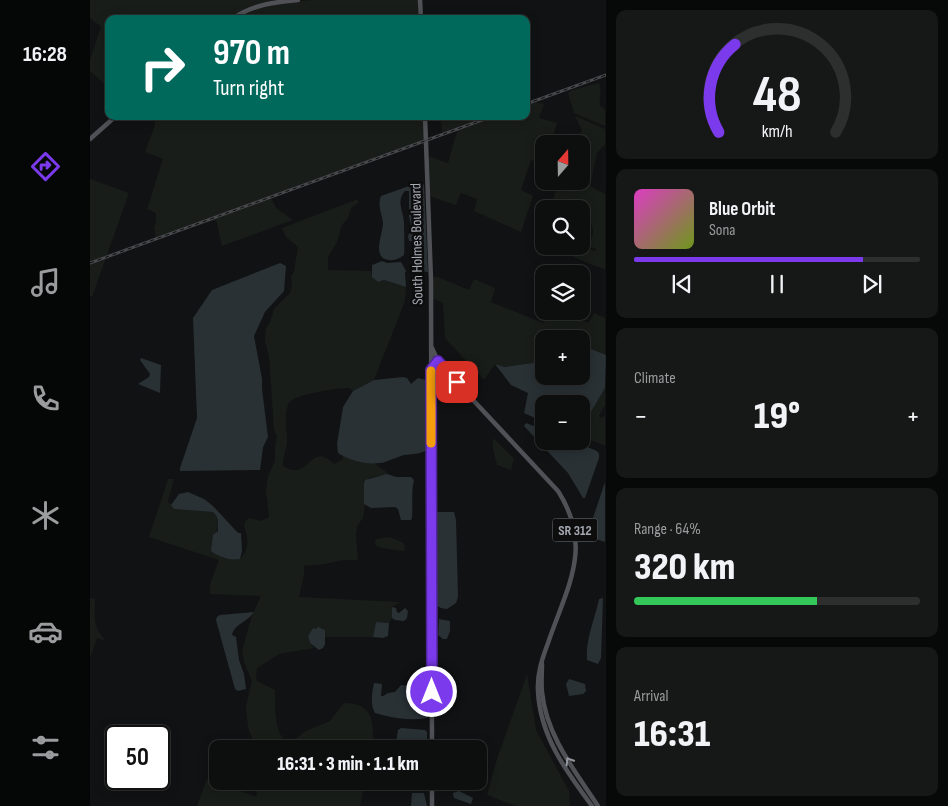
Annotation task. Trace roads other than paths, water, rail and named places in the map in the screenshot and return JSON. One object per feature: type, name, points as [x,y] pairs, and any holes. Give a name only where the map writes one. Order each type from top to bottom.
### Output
[{"type":"main road","points":[[238,15],[260,6],[298,0]]},
{"type":"main road","points":[[420,0],[421,15]]},
{"type":"main road","points":[[90,138],[111,120]]},
{"type":"main road","name":"South Holmes Boulevard","points":[[425,120],[431,280],[432,740]]},
{"type":"main road","name":"SR 312","points":[[430,344],[438,361],[558,492],[567,505],[573,521],[576,542],[575,564],[539,668],[538,691],[543,722],[552,746],[592,806]]},
{"type":"main road","points":[[431,370],[438,361]]},
{"type":"main road","name":"SR 312","points":[[542,661],[542,691],[545,708],[559,745],[598,806]]},
{"type":"main road","points":[[552,746],[559,745]]},
{"type":"main road","points":[[432,790],[432,806]]},
{"type":"railway","points":[[530,103],[606,75]]},
{"type":"railway","points":[[90,263],[482,120]]}]
